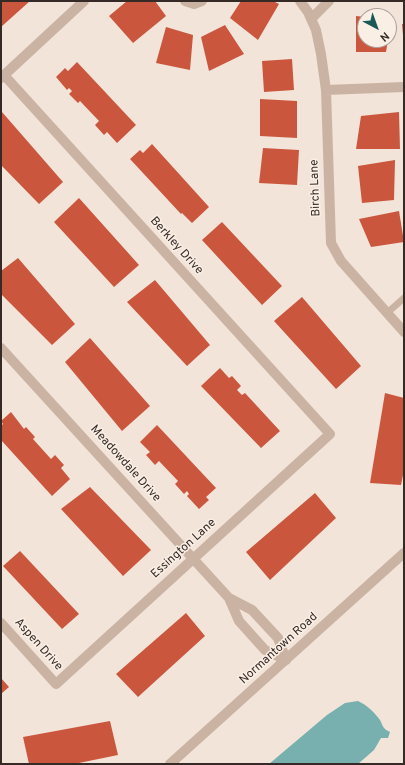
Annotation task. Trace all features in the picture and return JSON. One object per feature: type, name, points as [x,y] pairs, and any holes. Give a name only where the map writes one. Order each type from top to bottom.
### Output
[{"type":"street","points":[[2,77],[84,1]]},
{"type":"street","points":[[185,1],[194,4],[202,1]]},
{"type":"street","name":"Birch Lane","points":[[300,1],[316,30],[326,90],[331,243],[341,261],[404,332]]},
{"type":"street","points":[[311,19],[329,1]]},
{"type":"street","name":"Berkley Drive","points":[[2,77],[330,434]]},
{"type":"street","points":[[326,90],[404,87]]},
{"type":"street","name":"Meadowdale Drive","points":[[1,348],[229,598],[239,621],[265,650],[286,660]]},
{"type":"street","name":"Essington Lane","points":[[56,684],[330,434]]},
{"type":"street","name":"Normantown Road","points":[[170,764],[404,553]]},
{"type":"street","name":"Meadowdale Drive","points":[[229,598],[252,610],[278,638],[286,660]]},
{"type":"street","name":"Aspen Drive","points":[[1,623],[56,684]]},
{"type":"lane","points":[[387,313],[404,298]]},
{"type":"water","points":[[358,701],[373,712],[383,726],[390,732],[388,738],[381,738],[374,750],[358,764],[269,764],[327,715],[345,703]]},
{"type":"building","points":[[1,1],[30,1],[1,27]]},
{"type":"building","points":[[127,1],[155,1],[166,16],[133,43],[109,16]]},
{"type":"building","points":[[241,1],[273,1],[279,4],[258,40],[230,18]]},
{"type":"building","points":[[356,16],[357,48],[387,48],[386,52],[356,52]]},
{"type":"building","points":[[402,24],[404,24],[404,35],[403,35]]},
{"type":"building","points":[[225,25],[244,54],[209,71],[201,37]]},
{"type":"building","points":[[166,27],[193,35],[190,70],[156,63]]},
{"type":"building","points":[[292,59],[294,90],[264,92],[262,61]]},
{"type":"building","points":[[77,62],[136,125],[117,143],[107,132],[104,135],[95,125],[99,121],[80,101],[78,103],[69,94],[72,91],[69,88],[67,90],[56,77],[65,68],[68,71]]},
{"type":"building","points":[[260,99],[297,101],[297,138],[260,136]]},
{"type":"building","points":[[2,112],[63,182],[39,204],[1,165]]},
{"type":"building","points":[[399,112],[400,149],[356,149],[361,116]]},
{"type":"building","points":[[152,144],[209,207],[192,223],[182,213],[181,214],[130,159],[140,150],[143,153]]},
{"type":"building","points":[[263,148],[299,150],[297,185],[259,183]]},
{"type":"building","points":[[395,160],[394,200],[362,203],[358,166]]},
{"type":"building","points":[[79,198],[139,265],[114,287],[54,222]]},
{"type":"building","points":[[399,211],[404,242],[371,247],[359,219]]},
{"type":"building","points":[[222,222],[282,286],[262,305],[202,240]]},
{"type":"building","points":[[18,258],[75,324],[52,345],[1,294],[1,271]]},
{"type":"building","points":[[155,280],[210,345],[187,366],[127,302]]},
{"type":"building","points":[[302,297],[361,366],[336,389],[274,321]]},
{"type":"building","points":[[90,338],[150,406],[122,431],[65,362]]},
{"type":"building","points":[[220,368],[229,378],[232,376],[241,386],[237,390],[242,395],[245,393],[280,431],[261,448],[201,386]]},
{"type":"building","points":[[385,393],[404,398],[404,470],[401,485],[370,483]]},
{"type":"building","points":[[11,412],[24,429],[26,427],[35,437],[33,439],[51,459],[55,455],[64,465],[61,468],[70,479],[52,496],[1,440],[1,426],[3,424],[1,421]]},
{"type":"building","points":[[157,425],[216,488],[206,497],[209,500],[199,509],[187,496],[189,494],[187,491],[184,494],[175,484],[178,481],[159,461],[155,465],[146,455],[150,452],[140,442]]},
{"type":"building","points":[[90,487],[151,550],[123,576],[61,509]]},
{"type":"building","points":[[315,493],[336,518],[270,580],[246,552]]},
{"type":"building","points":[[20,551],[79,614],[62,629],[3,566]]},
{"type":"building","points":[[186,613],[205,636],[138,697],[116,674]]},
{"type":"building","points":[[1,678],[9,687],[1,694]]},
{"type":"building","points":[[110,721],[118,755],[74,764],[29,764],[23,737]]}]
